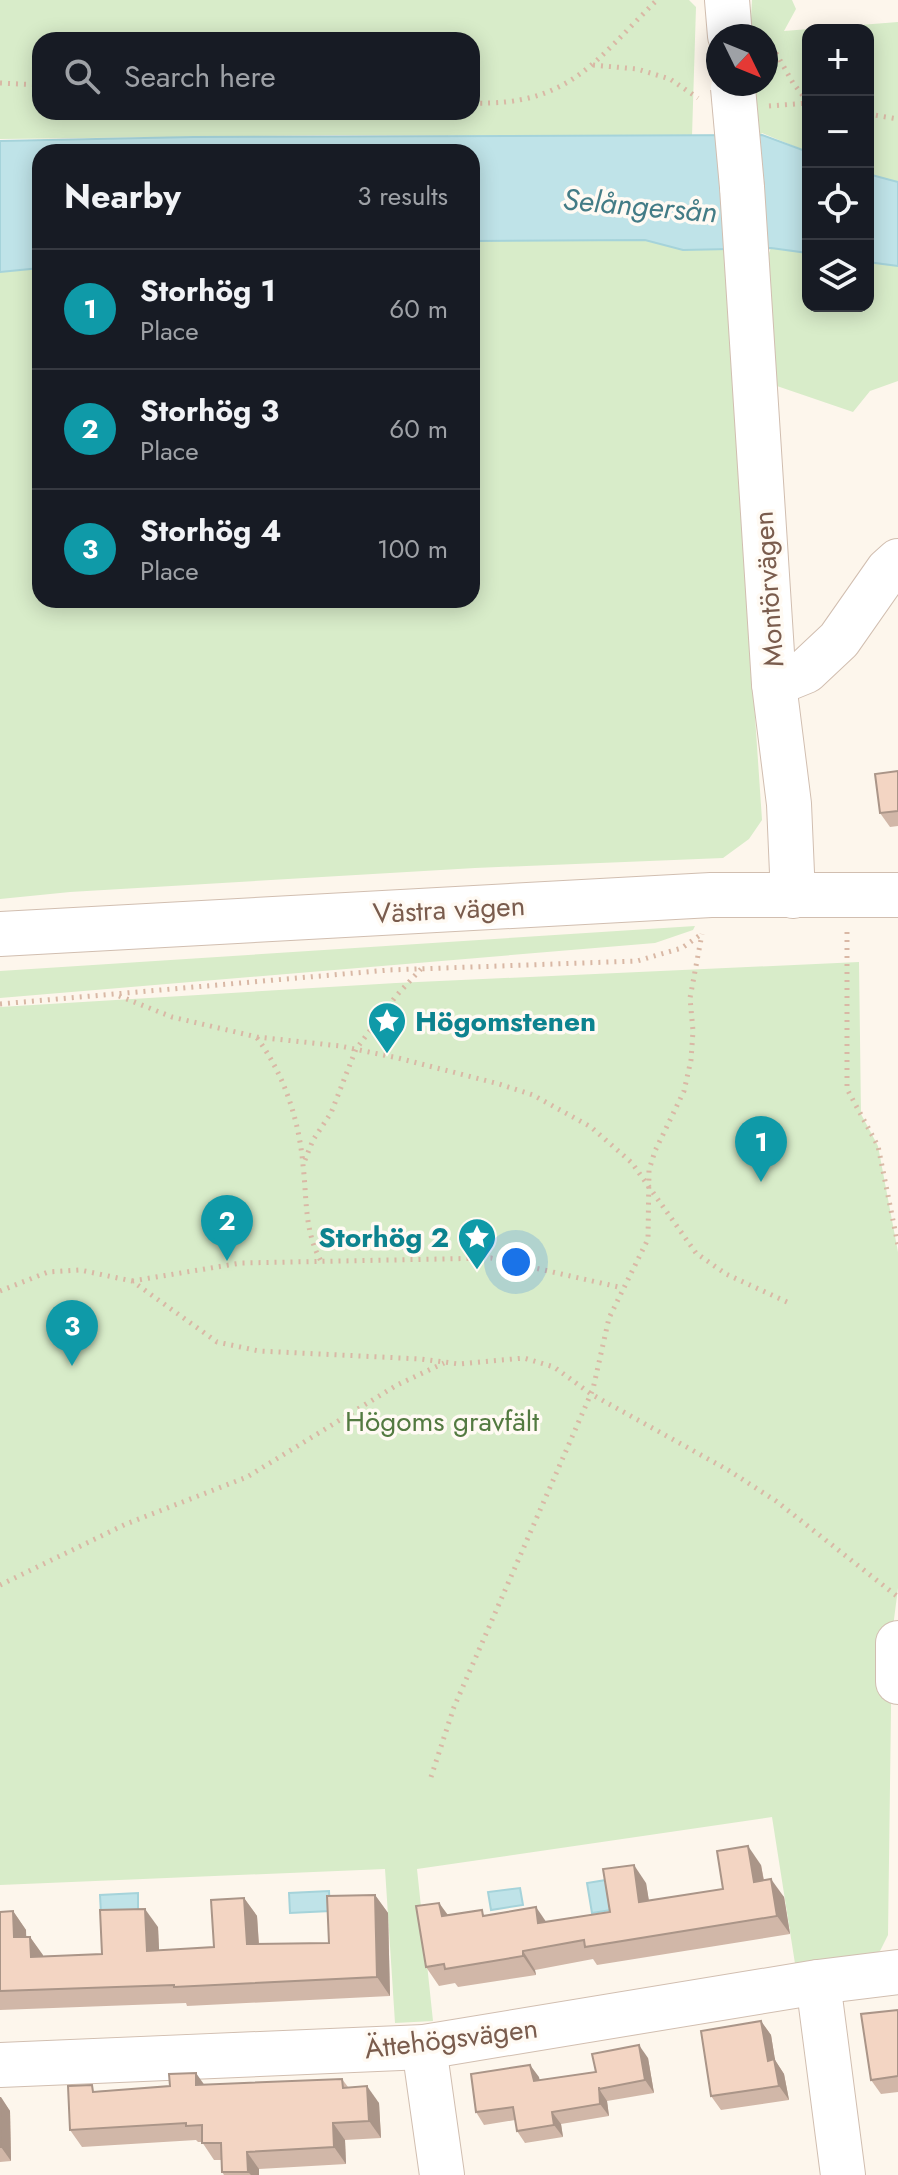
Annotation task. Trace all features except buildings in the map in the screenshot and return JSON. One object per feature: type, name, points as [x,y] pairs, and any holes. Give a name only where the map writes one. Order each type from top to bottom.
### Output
[{"type":"street","points":[[727,0],[729,24]]},
{"type":"street","name":"Montörvägen","points":[[734,96],[749,281],[774,684],[789,804],[793,896]]},
{"type":"street","points":[[774,684],[806,671],[839,640],[888,570],[898,561]]},
{"type":"street","name":"Västra vägen","points":[[0,934],[711,895],[898,895]]},
{"type":"street","points":[[898,1643],[898,1682]]},
{"type":"street","name":"Ättehögsvägen","points":[[0,2065],[424,2047],[818,1982],[898,1972]]},
{"type":"street","points":[[818,1982],[843,2175]]},
{"type":"street","points":[[424,2047],[442,2175]]},
{"type":"path","points":[[480,103],[507,104],[557,90],[593,65],[657,0]]},
{"type":"path","points":[[778,57],[803,96]]},
{"type":"path","points":[[0,83],[32,85]]},
{"type":"path","points":[[874,115],[898,119]]},
{"type":"path","points":[[847,920],[847,1089],[878,1146],[898,1245]]},
{"type":"path","points":[[431,1777],[454,1707],[591,1394],[609,1318],[648,1239],[649,1170],[684,1091],[693,1031],[690,998],[702,934],[707,926]]},
{"type":"path","points":[[0,1004],[422,968],[637,961],[682,948],[702,934]]},
{"type":"path","points":[[303,1164],[313,1140],[331,1113],[356,1049],[396,996],[422,968]]},
{"type":"path","points":[[119,996],[172,1017],[257,1037],[356,1049],[533,1095],[591,1127],[632,1163],[696,1253],[726,1274],[787,1302]]},
{"type":"path","points":[[257,1037],[282,1077],[303,1164],[308,1224],[321,1261]]},
{"type":"path","points":[[0,1291],[48,1272],[80,1270],[132,1281],[241,1263],[491,1258],[623,1288]]},
{"type":"path","points":[[132,1281],[217,1342],[259,1351],[459,1364],[524,1358],[563,1372],[591,1394],[764,1493],[898,1597]]},
{"type":"path","points":[[0,1585],[126,1524],[247,1477],[397,1385],[445,1362]]},
{"type":"green space","points":[[0,0],[689,0],[696,7],[692,136],[337,135],[0,139]]},
{"type":"green space","points":[[752,0],[792,0],[796,9],[784,31],[802,30],[802,150],[762,133],[759,137],[748,96],[778,96],[778,24],[751,24]]},
{"type":"green space","points":[[898,22],[898,182],[874,176],[873,24]]},
{"type":"green space","points":[[645,240],[683,250],[728,249],[741,353],[733,391],[762,820],[749,839],[723,858],[475,868],[70,892],[0,899],[0,272],[32,269],[32,608],[480,608],[480,241]]},
{"type":"green space","points":[[771,248],[802,252],[802,312],[874,312],[874,263],[898,266],[898,381],[870,391],[853,412],[774,385],[762,271]]},
{"type":"green space","points":[[695,926],[693,930],[655,943],[0,998],[0,971]]},
{"type":"green space","name":"Högoms gravfält","points":[[859,962],[861,1114],[878,1146],[898,1252],[898,1588],[892,1635],[888,1935],[880,1951],[867,1959],[796,1970],[772,1817],[417,1869],[433,2021],[395,2023],[385,1869],[0,1885],[0,1007],[396,983]]},
{"type":"water","name":"Selångersån","points":[[762,135],[802,150],[802,252],[771,248],[683,250],[645,240],[480,241],[480,144],[32,144],[32,269],[0,272],[0,141],[193,137]]},
{"type":"water","points":[[874,176],[898,182],[898,266],[874,263]]},
{"type":"water","points":[[606,1880],[611,1910],[592,1913],[587,1883]]},
{"type":"water","points":[[520,1888],[523,1905],[491,1910],[488,1892]]},
{"type":"water","points":[[329,1891],[330,1911],[290,1913],[289,1893]]},
{"type":"water","points":[[138,1893],[138,1913],[101,1914],[100,1895]]},
{"type":"place","name":"Högomstenen","points":[[387,1055]]},
{"type":"place","name":"Storhög 1","points":[[761,1182]]},
{"type":"place","name":"Storhög 3","points":[[227,1261]]},
{"type":"place","name":"Storhög 2","points":[[477,1271]]},
{"type":"place","name":"Storhög 4","points":[[72,1366]]}]
